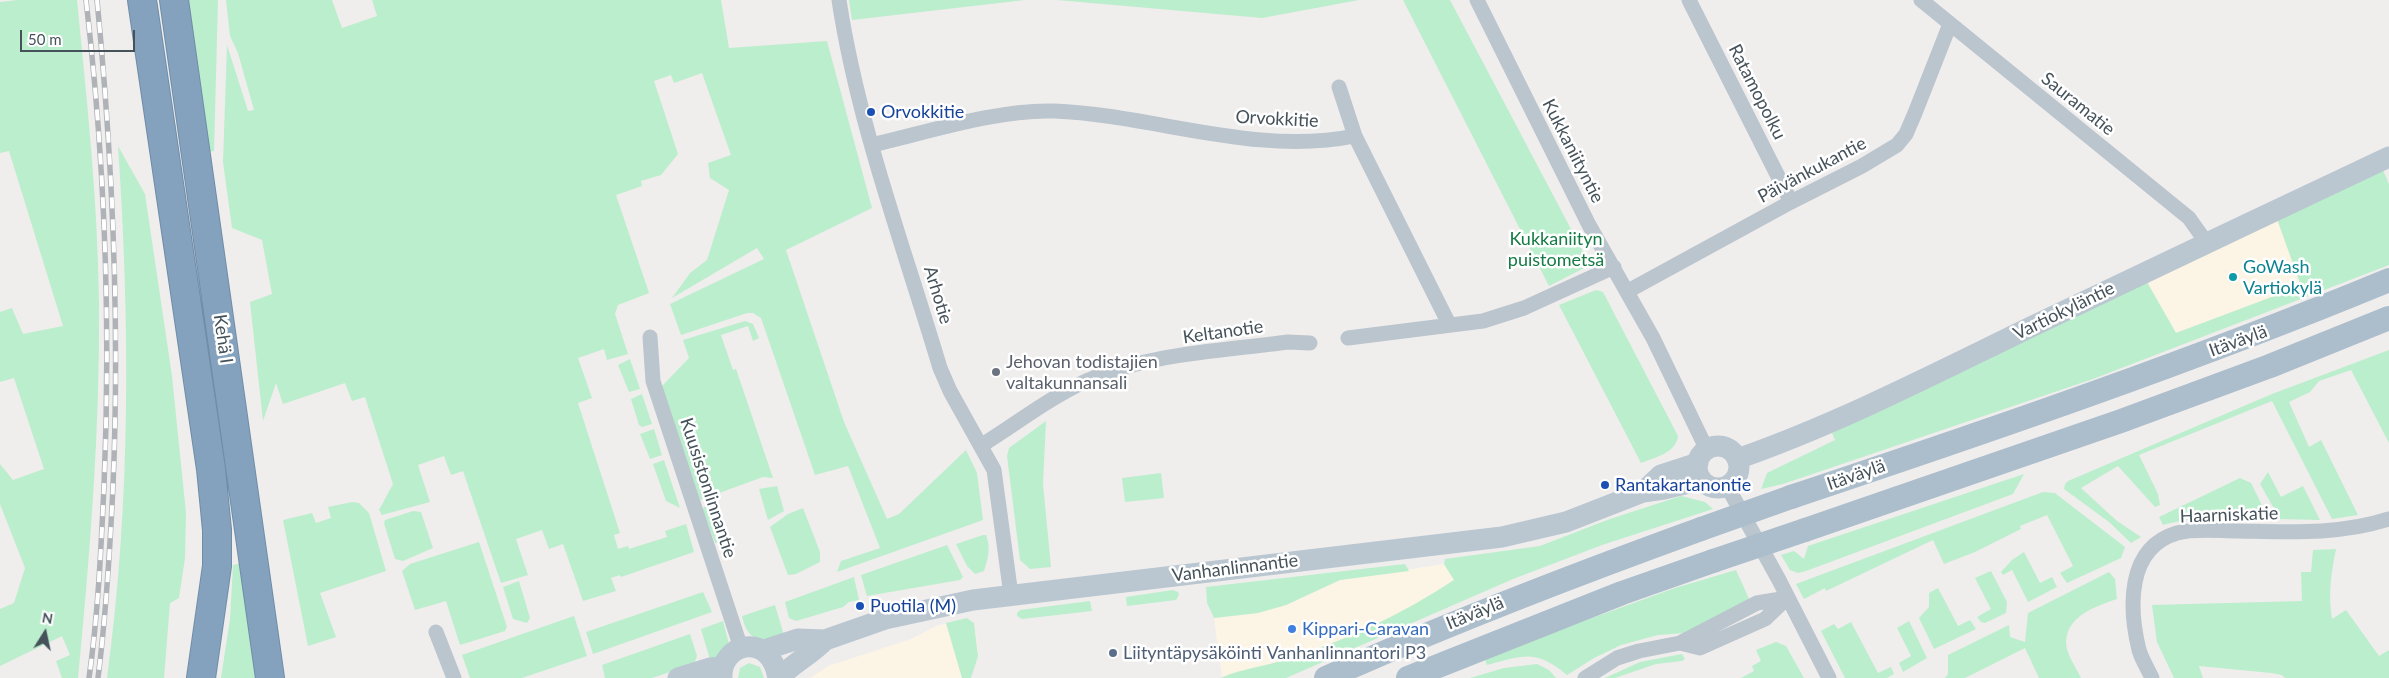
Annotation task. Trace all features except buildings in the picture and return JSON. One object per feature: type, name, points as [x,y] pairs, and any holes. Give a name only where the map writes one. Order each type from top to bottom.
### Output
[{"type":"highway","name":"Kehä I","points":[[142,0],[213,483],[217,530],[217,566],[202,678]]},
{"type":"highway","name":"Kehä I","points":[[174,0],[270,678]]},
{"type":"main road","name":"Vartiokyläntie","points":[[1737,458],[1800,436],[1860,411],[2206,242],[2389,158]]},
{"type":"main road","name":"Itäväylä","points":[[1326,678],[1422,635],[1518,596],[1701,528],[2101,391],[2275,327],[2389,280]]},
{"type":"main road","name":"Itäväylä","points":[[1408,678],[1622,593],[2130,418],[2270,366],[2389,318]]},
{"type":"main road","points":[[1714,447],[1727,449],[1737,458],[1736,477],[1727,486],[1713,487],[1702,464],[1714,447]]},
{"type":"main road","name":"Vanhanlinnantie","points":[[741,648],[752,647],[764,650],[798,640],[825,640],[885,619],[916,611],[1011,595],[1502,537],[1566,522],[1643,492],[1661,475],[1702,464]]},
{"type":"main road","name":"Vanhanlinnantie","points":[[764,650],[774,660],[779,678],[797,661],[815,651],[825,640]]},
{"type":"main road","points":[[678,678],[710,668],[722,672],[733,652],[741,648]]},
{"type":"street","name":"Arhotie","points":[[839,0],[872,145],[940,368],[950,391],[991,460],[996,477],[1011,595]]},
{"type":"street","name":"Kukkaniityntie","points":[[1477,0],[1589,225],[1654,338],[1702,464]]},
{"type":"street","name":"Ratamopolku","points":[[1689,0],[1791,202]]},
{"type":"street","name":"Sauramatie","points":[[1920,0],[2189,218],[2206,242]]},
{"type":"street","name":"Päivänkukantie","points":[[1628,291],[1791,202],[1862,166],[1896,145],[1906,134],[1950,24]]},
{"type":"street","points":[[1339,87],[1355,136],[1449,324]]},
{"type":"street","name":"Orvokkitie","points":[[872,145],[984,119],[1039,111],[1067,112],[1211,134],[1279,140],[1307,142],[1355,136]]},
{"type":"street","points":[[1348,338],[1483,321],[1507,315],[1614,267]]},
{"type":"street","name":"Kuusistonlinnantie","points":[[650,337],[653,381],[741,648]]},
{"type":"street","name":"Keltanotie","points":[[982,445],[1063,394],[1087,381],[1127,366],[1154,360],[1288,342],[1310,343]]},
{"type":"street","points":[[1727,486],[1828,678]]},
{"type":"street","name":"Haarniskatie","points":[[2152,678],[2140,652],[2133,597],[2136,572],[2142,558],[2163,539],[2178,533],[2209,531],[2321,531],[2351,529],[2389,519]]},
{"type":"street","points":[[1585,678],[1617,658],[1639,651],[1680,643],[1757,603],[1787,598]]},
{"type":"street","points":[[436,632],[454,678]]},
{"type":"shaded area","name":"GoWash Vartiokylä","points":[[2277,219],[2301,286],[2176,333],[2147,282]]},
{"type":"shaded area","name":"Kippari-Caravan","points":[[1444,564],[1454,580],[1415,606],[1348,639],[1289,659],[1222,677],[1214,618],[1258,613],[1286,605],[1340,580]]},
{"type":"shaded area","points":[[967,618],[974,623],[978,649],[971,678],[810,678],[828,666],[911,639],[936,626]]},
{"type":"green space","points":[[18,0],[77,0],[88,114],[97,229],[99,352],[93,492],[78,678],[62,678],[56,661],[70,655],[62,636],[0,666],[0,609],[14,603],[25,568],[0,504],[0,464],[13,480],[44,469],[14,378],[0,382],[0,312],[12,308],[23,334],[63,326],[9,151],[0,153],[0,2]]},
{"type":"green space","points":[[189,0],[218,0],[214,151],[207,152]]},
{"type":"green space","points":[[226,0],[332,0],[342,28],[377,16],[372,0],[721,0],[729,48],[827,41],[872,208],[786,250],[844,422],[887,519],[899,514],[966,450],[977,473],[983,520],[837,572],[841,561],[880,548],[848,466],[815,475],[761,318],[753,313],[747,313],[681,335],[670,304],[764,259],[757,248],[672,298],[690,273],[707,260],[729,190],[710,178],[708,163],[731,155],[702,73],[674,83],[671,75],[654,81],[678,154],[661,175],[641,181],[642,186],[616,195],[649,293],[618,305],[615,314],[628,354],[607,360],[604,349],[578,358],[592,398],[578,403],[620,533],[614,535],[618,549],[628,546],[629,549],[667,537],[665,531],[686,524],[694,552],[621,577],[620,575],[611,578],[616,591],[583,601],[563,544],[549,549],[542,530],[516,539],[528,575],[501,583],[463,471],[451,475],[444,456],[418,465],[430,502],[382,515],[379,510],[393,484],[365,397],[352,401],[345,383],[283,404],[276,383],[263,421],[250,302],[272,294],[262,240],[232,228],[223,162],[227,45],[248,111],[254,110],[238,53],[230,36]]},
{"type":"green space","points":[[849,0],[1025,0],[852,20]]},
{"type":"green space","points":[[1057,0],[1359,0],[1262,18]]},
{"type":"green space","name":"Kukkaniityn puistometsä","points":[[1403,0],[1450,0],[1590,265],[1549,286]]},
{"type":"green space","points":[[118,146],[145,194],[172,376],[186,513],[185,558],[179,598],[170,603],[164,678],[107,678],[121,546],[126,412],[125,279]]},
{"type":"green space","points":[[2383,170],[2389,184],[2389,265],[2093,379],[1783,484],[1761,489],[1767,473],[1835,440],[1832,433],[2147,282],[2176,333],[2301,286],[2277,219]]},
{"type":"green space","name":"Kukkaniityn puistometsä","points":[[1596,290],[1603,292],[1678,436],[1673,447],[1669,450],[1641,463],[1559,305]]},
{"type":"green space","points":[[745,321],[753,324],[759,338],[753,341],[748,326],[721,335],[733,370],[736,369],[773,478],[763,477],[700,500],[661,387],[689,358],[683,340]]},
{"type":"green space","points":[[2389,350],[2389,443],[2351,370],[2319,381],[2310,392],[2289,402],[2309,447],[2321,440],[2358,515],[2332,519],[2272,401],[2139,455],[2158,494],[2160,505],[2155,507],[2118,466],[2081,488],[2117,521],[2141,537],[2131,543],[2109,522],[2064,489],[2068,481],[2272,394]]},
{"type":"green space","points":[[630,359],[640,389],[629,392],[618,365]]},
{"type":"green space","points":[[642,394],[652,424],[642,427],[639,425],[631,399]]},
{"type":"green space","points":[[1046,421],[1043,484],[1051,567],[1030,569],[1020,560],[1007,456],[1009,448]]},
{"type":"green space","points":[[654,429],[662,455],[650,459],[640,434]]},
{"type":"green space","points":[[664,460],[680,508],[666,501],[653,464]]},
{"type":"green space","points":[[2268,472],[2281,497],[2303,486],[2320,520],[2280,519],[2260,484]]},
{"type":"green space","points":[[1161,473],[1164,498],[1125,502],[1122,478]]},
{"type":"green space","points":[[2024,474],[2013,494],[1806,571],[1798,573],[1790,570],[1781,555],[1794,551],[1804,559],[1808,546]]},
{"type":"green space","points":[[2240,478],[2251,483],[2269,519],[2202,518],[2163,525],[2159,517]]},
{"type":"green space","points":[[777,486],[784,511],[768,520],[759,489]]},
{"type":"green space","points":[[2043,492],[2055,493],[2125,547],[2121,558],[2067,583],[2060,573],[2073,566],[2047,515],[2020,526],[2021,529],[1975,552],[1944,564],[1933,540],[1826,591],[1825,588],[1804,599],[1796,584]]},
{"type":"green space","points":[[1681,496],[1705,502],[1713,509],[1602,545],[1513,579],[1286,678],[1221,678],[1313,651],[1395,615],[1454,580],[1444,564],[1445,559],[1540,546],[1610,519]]},
{"type":"green space","points":[[352,502],[359,503],[369,513],[386,571],[320,593],[336,637],[308,646],[283,520],[312,513],[316,523],[331,518],[328,507]]},
{"type":"green space","points":[[715,503],[727,539],[715,543],[702,508]]},
{"type":"green space","points":[[803,508],[820,552],[820,562],[796,574],[788,575],[770,527],[788,514]]},
{"type":"green space","points":[[413,511],[421,512],[433,548],[403,561],[395,559],[384,523],[385,520]]},
{"type":"green space","points":[[986,535],[988,540],[988,558],[984,571],[975,574],[967,566],[956,544]]},
{"type":"green space","points":[[479,542],[507,627],[505,631],[460,645],[446,601],[415,610],[402,571],[410,564]]},
{"type":"green space","points":[[947,545],[963,577],[960,580],[867,596],[861,575]]},
{"type":"green space","points":[[2336,549],[2330,601],[2332,619],[2346,610],[2379,656],[2389,650],[2389,678],[2285,678],[2282,675],[2271,673],[2199,666],[2203,678],[2174,678],[2157,642],[2152,605],[2302,601],[2301,572],[2311,572],[2313,550]]},
{"type":"green space","points":[[2024,552],[2040,583],[2052,577],[2057,587],[2028,602],[2012,570],[2003,575],[2001,572],[2012,560]]},
{"type":"green space","points":[[242,563],[255,678],[221,678],[230,619],[233,565]]},
{"type":"green space","points":[[1405,564],[1409,571],[1340,580],[1286,605],[1258,613],[1214,618],[1207,603],[1206,587]]},
{"type":"green space","points":[[1736,570],[1750,601],[1685,633],[1658,635],[1621,645],[1594,658],[1567,675],[1547,661],[1529,656],[1487,665],[1484,657],[1675,588]]},
{"type":"green space","points":[[1991,571],[2007,602],[2006,613],[1985,623],[1981,622],[1977,617],[1991,609],[1975,578]]},
{"type":"green space","points":[[2109,572],[2115,579],[2117,599],[2084,613],[2077,618],[2068,633],[2066,642],[2068,651],[2081,678],[2039,678],[2025,648],[1965,678],[1945,678],[1948,674],[1948,655],[2009,625],[2010,637],[2025,642],[2028,613]]},
{"type":"green space","points":[[854,577],[859,600],[849,602],[843,607],[796,621],[789,618],[785,602]]},
{"type":"green space","points":[[519,581],[530,618],[527,623],[513,619],[503,587]]},
{"type":"green space","points":[[1938,588],[1958,626],[1970,620],[1976,629],[1934,649],[1919,618],[1929,607],[1929,593]]},
{"type":"green space","points":[[1173,590],[1178,592],[1179,595],[1176,600],[1127,606],[1126,597]]},
{"type":"green space","points":[[703,592],[712,612],[593,654],[586,632]]},
{"type":"green space","points":[[1090,601],[1092,611],[1022,619],[1017,616],[1020,610]]},
{"type":"green space","points":[[775,605],[785,639],[763,641],[752,636],[744,624],[742,616]]},
{"type":"green space","points":[[574,616],[587,656],[522,678],[470,678],[462,655]]},
{"type":"green space","points":[[967,618],[974,623],[978,656],[971,678],[962,678],[946,623]]},
{"type":"green space","points":[[723,621],[729,644],[711,663],[701,629]]},
{"type":"green space","points":[[1909,621],[1927,658],[1903,672],[1899,663],[1911,656],[1897,628]]},
{"type":"green space","points":[[1851,622],[1878,673],[1891,667],[1894,674],[1887,678],[1845,678],[1821,631],[1834,624],[1838,629]]},
{"type":"green space","points":[[690,634],[697,656],[694,664],[652,678],[605,678],[602,665]]},
{"type":"green space","points":[[1776,642],[1786,646],[1804,678],[1741,678],[1754,671],[1752,666],[1761,661],[1756,650]]},
{"type":"green space","points":[[1682,654],[1685,659],[1682,661],[1656,664],[1615,678],[1605,678],[1640,662]]},
{"type":"green space","points":[[749,663],[760,667],[764,678],[738,678],[740,668]]},
{"type":"green space","points":[[1537,664],[1549,670],[1556,678],[1470,678],[1504,668]]},
{"type":"railway","points":[[86,0],[93,61],[102,182],[107,364],[100,558],[95,630],[89,678]]},
{"type":"railway","points":[[97,0],[111,182],[116,364],[111,534],[98,678]]},
{"type":"place","name":"Orvokkitie","points":[[871,112]]},
{"type":"place","name":"GoWash Vartiokylä","points":[[2233,277]]},
{"type":"place","name":"Jehovan todistajien valtakunnansali","points":[[996,372]]},
{"type":"place","name":"Rantakartanontie","points":[[1605,485]]},
{"type":"place","name":"Puotila (M)","points":[[860,606]]},
{"type":"place","name":"Kippari-Caravan","points":[[1292,629]]},
{"type":"place","name":"Liityntäpysäköinti Vanhanlinnantori P3","points":[[1113,653]]}]
